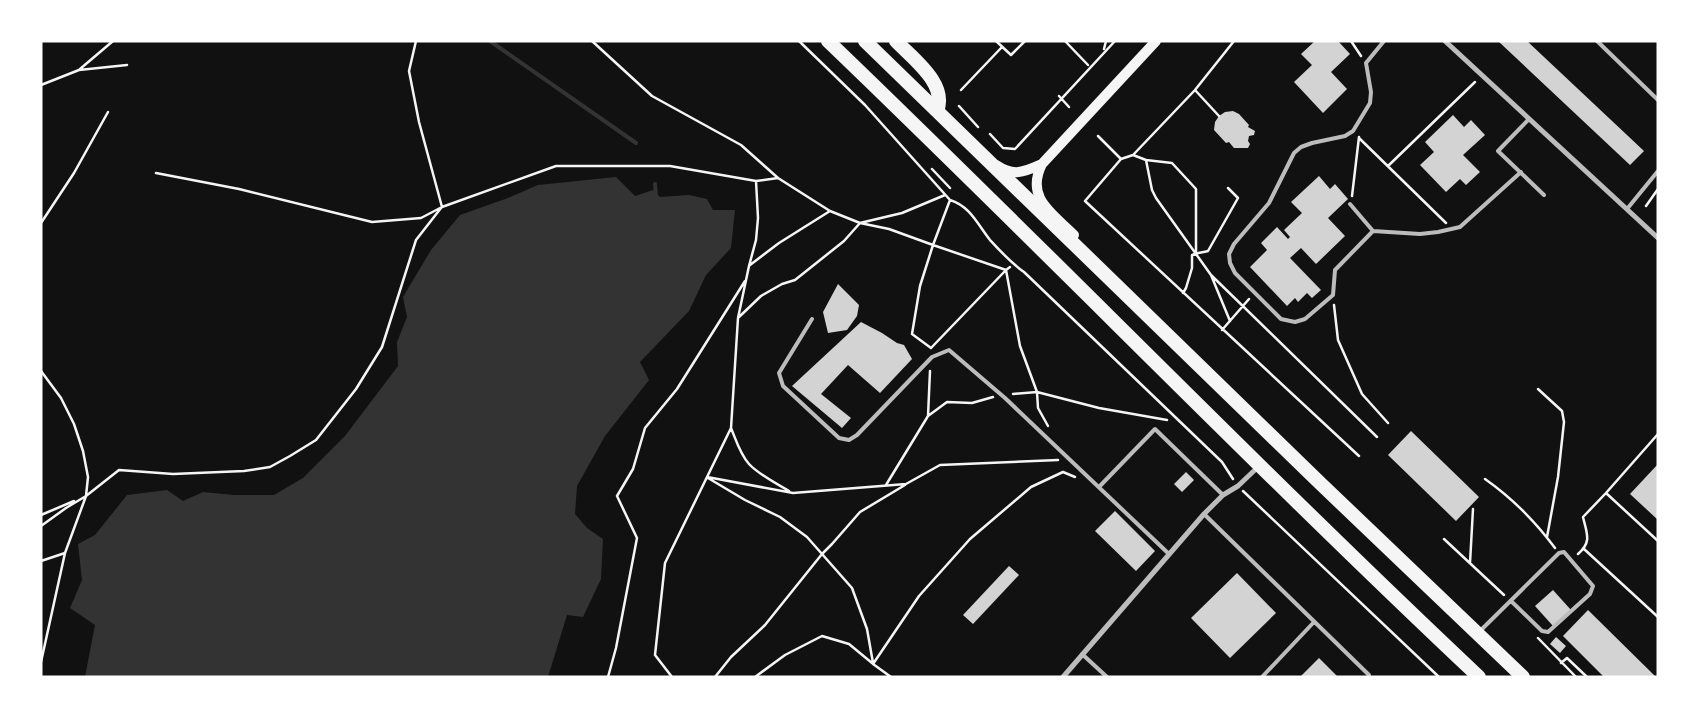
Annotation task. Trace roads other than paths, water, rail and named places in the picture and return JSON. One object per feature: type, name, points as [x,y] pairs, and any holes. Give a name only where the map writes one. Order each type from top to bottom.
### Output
[{"type":"highway","points":[[828,41],[1260,466],[1479,677]]},
{"type":"highway","points":[[865,41],[1191,359],[1523,677]]},
{"type":"highway","points":[[896,41],[928,73],[939,93],[940,103],[937,111]]},
{"type":"main road","points":[[1156,41],[1042,164],[1036,175],[1036,184],[1037,192],[1044,205],[1180,341],[1191,359]]},
{"type":"main road","points":[[982,155],[1001,168],[1014,173],[1026,172],[1042,164]]},
{"type":"street","points":[[1445,41],[1658,238]]},
{"type":"street","points":[[1063,677],[1204,514],[1223,495],[1238,486],[1260,466]]},
{"type":"lane","points":[[1373,231],[1335,270],[1333,295],[1305,319],[1295,322],[1281,319],[1235,273],[1230,263],[1230,254],[1234,244],[1268,203],[1294,153],[1301,147],[1346,136],[1354,131],[1370,102],[1371,92],[1366,63],[1384,41]]},
{"type":"lane","points":[[1597,41],[1658,100]]},
{"type":"lane","points":[[1529,119],[1498,151],[1544,194]]},
{"type":"lane","points":[[1350,204],[1373,231],[1420,234],[1438,232],[1460,227],[1521,172]]},
{"type":"lane","points":[[1627,210],[1658,172]]},
{"type":"lane","points":[[812,318],[779,373],[780,379],[783,386],[839,438],[848,440],[857,435],[931,358],[949,350],[1005,398],[1169,554]]},
{"type":"lane","points":[[1099,488],[1154,429],[1223,495]]},
{"type":"lane","points":[[1204,514],[1369,677]]},
{"type":"lane","points":[[1478,634],[1511,601],[1559,553],[1564,552],[1593,586],[1590,594],[1548,632],[1542,632],[1511,601]]},
{"type":"lane","points":[[1262,677],[1314,622]]},
{"type":"lane","points":[[1082,654],[1107,677]]},
{"type":"waterway","points":[[490,41],[636,143]]},
{"type":"waterway","points":[[655,184],[656,196]]}]
